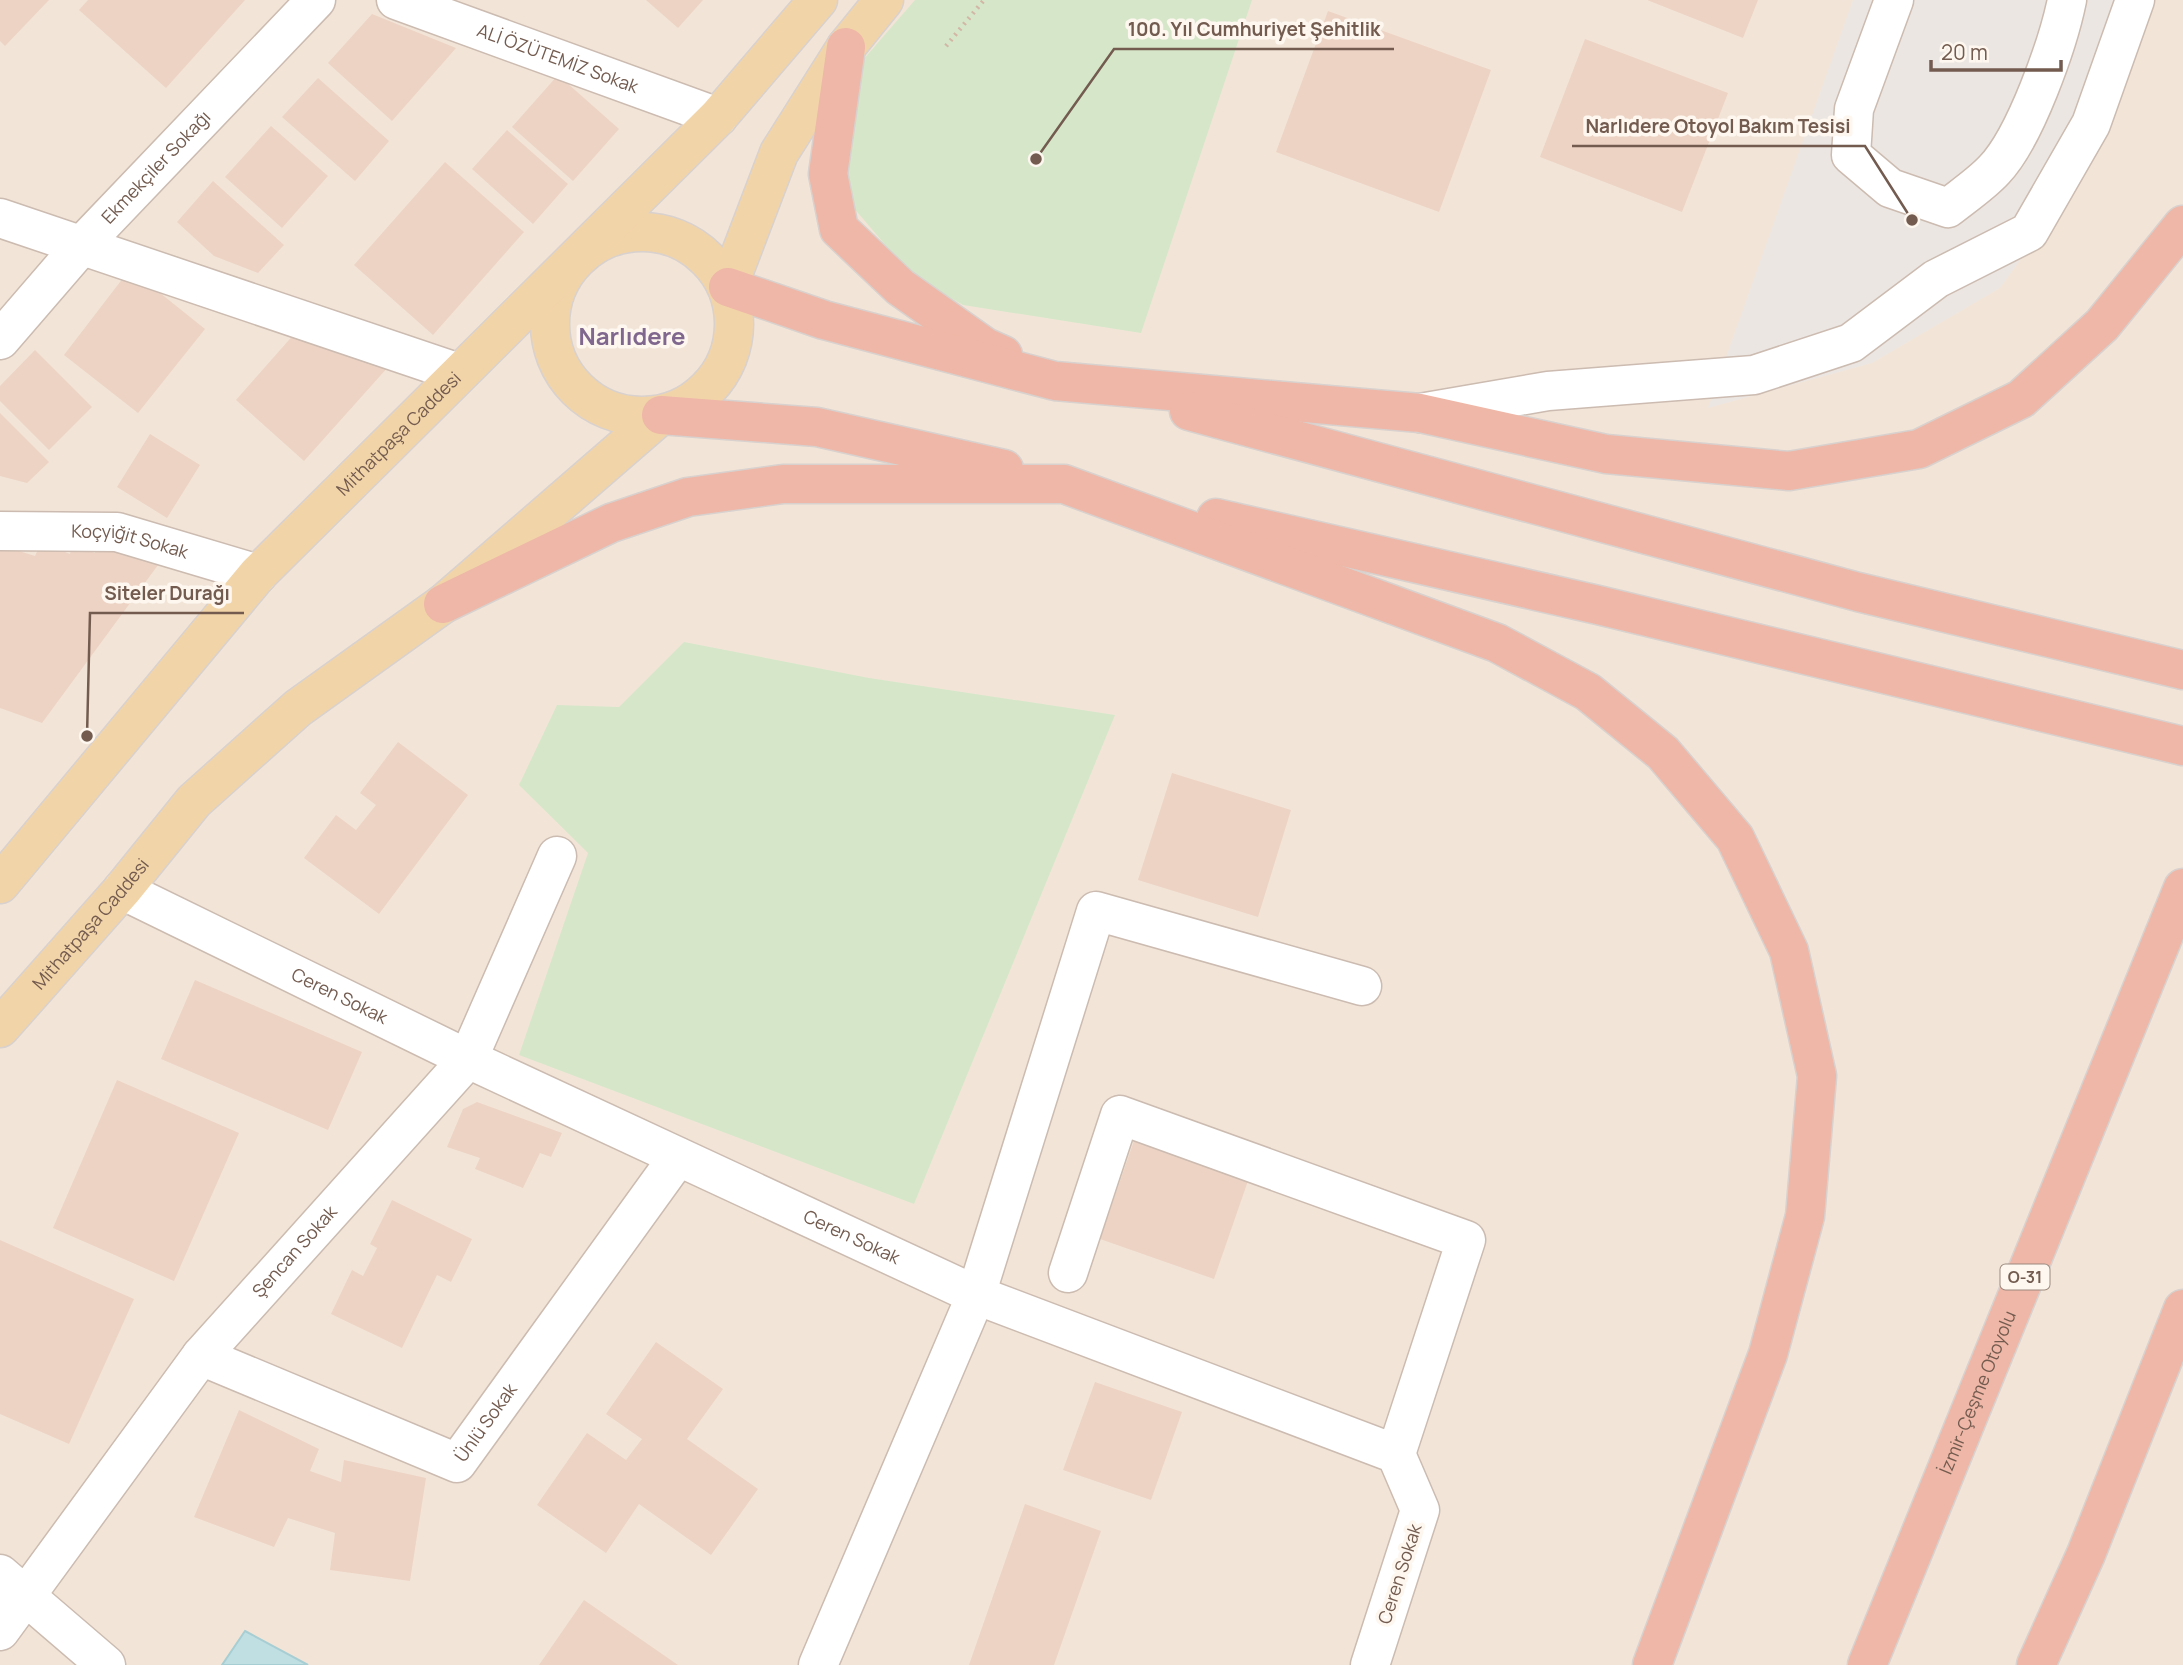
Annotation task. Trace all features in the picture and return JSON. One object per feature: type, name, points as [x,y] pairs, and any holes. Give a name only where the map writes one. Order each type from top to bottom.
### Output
[{"type":"highway","points":[[846,47],[828,174],[839,229],[911,295],[985,347],[1055,381]]},
{"type":"highway","points":[[728,287],[824,320],[1055,381],[1420,412],[1606,454],[1789,471],[1919,449],[2021,399],[2102,325],[2183,225]]},
{"type":"highway","points":[[1093,385],[1858,592],[2183,670]]},
{"type":"highway","points":[[661,415],[817,427],[1598,605],[2183,746]]},
{"type":"highway","points":[[443,604],[611,523],[688,497],[783,484],[1064,484],[1497,643],[1588,692],[1663,754],[1735,838],[1788,951],[1817,1076],[1805,1216],[1768,1354],[1652,1665]]},
{"type":"highway","name":"İzmir-Çeşme Otoyolu","points":[[1867,1665],[2183,888]]},
{"type":"highway","points":[[2036,1665],[2086,1554],[2183,1309]]},
{"type":"highway","points":[[2086,1554],[2183,1373]]},
{"type":"main road","name":"Mithatpaşa Caddesi","points":[[0,884],[258,574],[718,117],[818,0]]},
{"type":"main road","points":[[728,287],[779,153],[846,47],[884,0]]},
{"type":"main road","points":[[628,232],[658,232],[687,242],[711,261],[728,287],[734,313],[733,340],[724,366],[708,389],[687,406],[661,415],[632,416],[604,409],[579,393],[561,370],[550,342],[550,313],[558,284],[574,260],[599,241],[628,232]]},
{"type":"main road","name":"Mithatpaşa Caddesi","points":[[0,1028],[122,890],[194,801],[298,708],[443,604],[661,415]]},
{"type":"street","name":"Ekmekçiler Sokağı","points":[[0,340],[82,245],[316,0]]},
{"type":"street","name":"ALİ ÖZÜTEMİZ Sokak","points":[[396,0],[718,117]]},
{"type":"street","points":[[1894,0],[1854,109],[1851,155],[1890,188],[1948,208],[1996,169],[2028,115],[2060,32],[2067,0]]},
{"type":"street","points":[[1420,412],[1548,391],[1754,375],[1851,344],[1936,279],[2029,232],[2091,124],[2135,0]]},
{"type":"street","points":[[0,218],[459,373]]},
{"type":"street","name":"Koçyiğit Sokak","points":[[0,531],[117,532],[258,574]]},
{"type":"street","name":"Şencan Sokak","points":[[0,1631],[13,1585],[201,1356],[468,1059],[557,856]]},
{"type":"street","name":"Ceren Sokak","points":[[122,890],[468,1059],[976,1295],[1396,1454],[1420,1510],[1370,1665]]},
{"type":"street","points":[[818,1665],[976,1295],[1096,911],[1362,986]]},
{"type":"street","points":[[1068,1273],[1120,1115],[1466,1240],[1396,1454]]},
{"type":"street","name":"Ünlü Sokak","points":[[201,1356],[457,1463],[678,1157]]},
{"type":"street","points":[[13,1585],[106,1665]]},
{"type":"path","points":[[946,46],[984,0]]},
{"type":"shaded area","points":[[0,0],[2183,0],[2183,1665],[0,1665]]},
{"type":"shaded area","points":[[1853,0],[2148,0],[2098,153],[2000,288],[1872,363],[1708,408]]},
{"type":"green space","points":[[915,0],[1252,0],[1141,333],[963,305],[912,276],[852,206],[843,135],[862,61]]},
{"type":"green space","points":[[684,642],[869,678],[1115,715],[914,1204],[519,1055],[588,853],[519,785],[557,705],[619,707]]},
{"type":"water","points":[[245,1631],[308,1665],[222,1665]]},
{"type":"building","points":[[0,0],[49,0],[5,46],[0,41]]},
{"type":"building","points":[[88,0],[245,0],[166,88],[79,10]]},
{"type":"building","points":[[646,0],[703,0],[678,28]]},
{"type":"building","points":[[1647,0],[1758,0],[1743,38]]},
{"type":"building","points":[[1328,11],[1491,70],[1439,212],[1276,152]]},
{"type":"building","points":[[372,14],[456,48],[392,121],[328,63]]},
{"type":"building","points":[[1585,39],[1728,93],[1682,212],[1540,157]]},
{"type":"building","points":[[558,75],[619,129],[573,181],[512,127]]},
{"type":"building","points":[[318,78],[389,141],[355,181],[282,117]]},
{"type":"building","points":[[271,126],[328,176],[282,228],[225,177]]},
{"type":"building","points":[[507,130],[568,184],[533,224],[472,169]]},
{"type":"building","points":[[445,162],[524,232],[433,335],[354,265]]},
{"type":"building","points":[[213,181],[284,245],[258,273],[214,256],[177,222]]},
{"type":"building","points":[[130,269],[205,329],[138,413],[64,355]]},
{"type":"building","points":[[296,332],[389,366],[304,461],[236,400]]},
{"type":"building","points":[[35,350],[92,407],[49,450],[0,401],[0,386]]},
{"type":"building","points":[[0,413],[49,462],[27,483],[0,476]]},
{"type":"building","points":[[150,434],[200,465],[167,518],[117,487]]},
{"type":"building","points":[[98,541],[158,565],[42,723],[0,708],[0,545],[35,556],[41,543],[70,554],[72,545],[95,553]]},
{"type":"building","points":[[398,742],[468,795],[379,914],[304,858],[336,815],[356,830],[376,805],[360,793]]},
{"type":"building","points":[[1172,773],[1291,810],[1258,917],[1138,880]]},
{"type":"building","points":[[195,980],[362,1052],[328,1130],[161,1059]]},
{"type":"building","points":[[117,1080],[239,1133],[174,1281],[53,1228]]},
{"type":"building","points":[[477,1102],[562,1133],[551,1157],[540,1153],[523,1188],[475,1169],[480,1158],[447,1147],[463,1109]]},
{"type":"building","points":[[1136,1135],[1250,1175],[1214,1279],[1100,1239]]},
{"type":"building","points":[[392,1200],[472,1239],[451,1282],[437,1275],[402,1348],[331,1314],[352,1270],[363,1276],[377,1248],[370,1244]]},
{"type":"building","points":[[0,1240],[134,1299],[69,1444],[0,1414]]},
{"type":"building","points":[[656,1342],[723,1389],[687,1439],[758,1489],[711,1555],[639,1504],[606,1553],[537,1505],[587,1433],[626,1460],[642,1439],[606,1414]]},
{"type":"building","points":[[1095,1382],[1182,1412],[1151,1500],[1063,1470]]},
{"type":"building","points":[[239,1410],[319,1449],[310,1471],[341,1482],[344,1460],[426,1478],[410,1581],[330,1570],[335,1533],[288,1518],[274,1547],[194,1517]]},
{"type":"building","points":[[1025,1504],[1101,1531],[1054,1665],[969,1665]]},
{"type":"building","points":[[584,1600],[678,1665],[539,1665]]},
{"type":"place","name":"100. Yıl Cumhuriyet Şehitlik","points":[[1036,159]]},
{"type":"place","name":"Narlıdere Otoyol Bakım Tesisi","points":[[1912,220]]},
{"type":"place","name":"Siteler Durağı","points":[[87,736]]},
{"type":"district","name":"Narlıdere","points":[[632,337]]}]
